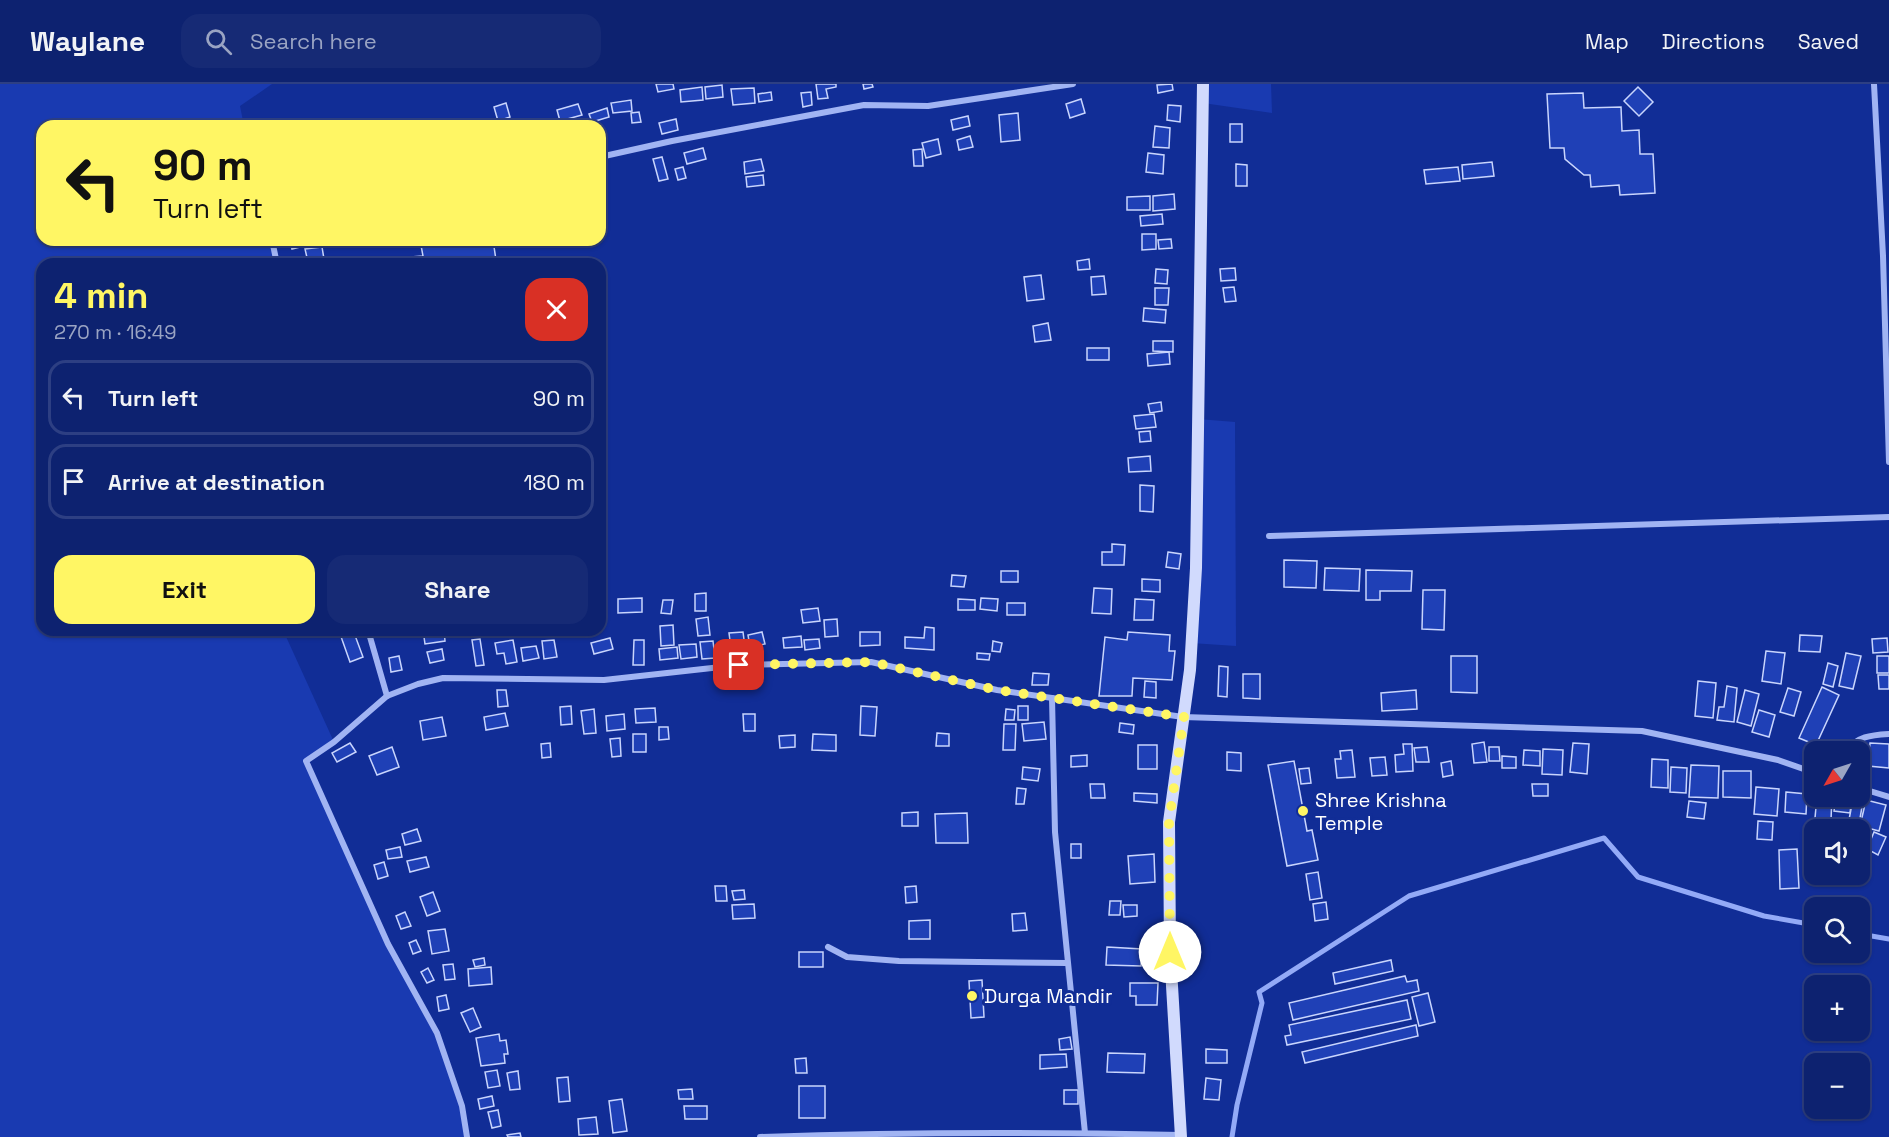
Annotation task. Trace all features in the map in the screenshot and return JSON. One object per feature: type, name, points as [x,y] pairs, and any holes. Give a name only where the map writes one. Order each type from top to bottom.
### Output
[{"type":"main road","points":[[1181,1136],[1170,952],[1169,822],[1190,670],[1196,568],[1203,84]]},
{"type":"street","points":[[606,156],[864,105],[928,106],[1073,84]]},
{"type":"street","points":[[1874,84],[1883,256],[1889,462]]},
{"type":"street","points":[[1269,536],[1889,517]]},
{"type":"street","points":[[370,636],[387,696]]},
{"type":"street","points":[[467,1137],[462,1106],[437,1033],[388,944],[306,761],[334,742],[387,696],[418,684],[443,678],[604,680],[739,665],[871,662],[997,690],[1184,717],[1642,731],[1778,760],[1804,769]]},
{"type":"street","points":[[1052,698],[1054,832],[1084,1133]]},
{"type":"street","points":[[1858,741],[1867,735],[1889,734]]},
{"type":"street","points":[[1870,791],[1889,797]]},
{"type":"street","points":[[828,947],[847,957],[878,960],[1067,963]]},
{"type":"street","points":[[760,1137],[872,1133],[1084,1133],[1181,1136]]},
{"type":"shaded area","points":[[0,84],[272,84],[240,106],[243,120],[36,120],[36,246],[273,246],[276,258],[36,258],[36,636],[286,636],[334,742],[306,761],[388,944],[437,1033],[462,1106],[467,1137],[0,1137]]},
{"type":"shaded area","points":[[1203,84],[1271,84],[1272,113],[1203,103]]},
{"type":"shaded area","points":[[1198,419],[1235,422],[1236,646],[1191,643]]},
{"type":"building","points":[[656,84],[673,84],[674,89],[658,92]]},
{"type":"building","points":[[816,84],[836,84],[836,87],[826,89],[828,98],[818,99]]},
{"type":"building","points":[[863,84],[872,84],[873,87],[864,89]]},
{"type":"building","points":[[1172,84],[1173,90],[1158,93],[1157,85]]},
{"type":"building","points":[[722,85],[723,97],[706,99],[705,87]]},
{"type":"building","points":[[702,87],[703,100],[681,102],[680,90]]},
{"type":"building","points":[[1638,87],[1653,102],[1639,116],[1624,101]]},
{"type":"building","points":[[754,88],[755,103],[733,105],[731,89]]},
{"type":"building","points":[[771,92],[772,100],[759,102],[758,94]]},
{"type":"building","points":[[811,92],[812,105],[803,107],[801,93]]},
{"type":"building","points":[[1583,93],[1584,108],[1621,107],[1622,131],[1639,130],[1640,154],[1653,154],[1655,193],[1620,195],[1619,185],[1591,187],[1590,175],[1584,175],[1565,159],[1564,148],[1550,148],[1547,94]]},
{"type":"building","points":[[1081,99],[1085,113],[1070,118],[1066,104]]},
{"type":"building","points":[[631,100],[632,111],[613,113],[611,103]]},
{"type":"building","points":[[506,103],[510,117],[498,120],[494,107]]},
{"type":"building","points":[[578,104],[582,115],[560,120],[557,110]]},
{"type":"building","points":[[1168,105],[1181,106],[1180,122],[1167,120]]},
{"type":"building","points":[[607,108],[609,117],[591,120],[589,114]]},
{"type":"building","points":[[639,112],[641,122],[632,123],[631,113]]},
{"type":"building","points":[[1018,113],[1020,140],[1001,142],[999,115]]},
{"type":"building","points":[[968,116],[970,126],[953,130],[951,120]]},
{"type":"building","points":[[676,119],[678,130],[662,134],[659,123]]},
{"type":"building","points":[[1230,124],[1242,124],[1242,142],[1230,142]]},
{"type":"building","points":[[1155,126],[1170,128],[1169,148],[1153,147]]},
{"type":"building","points":[[970,136],[973,147],[959,150],[957,140]]},
{"type":"building","points":[[938,139],[941,154],[926,158],[922,143]]},
{"type":"building","points":[[703,148],[706,159],[687,164],[684,153]]},
{"type":"building","points":[[922,149],[923,166],[914,166],[913,150]]},
{"type":"building","points":[[1148,153],[1164,155],[1163,174],[1146,172]]},
{"type":"building","points":[[662,157],[668,179],[659,181],[653,159]]},
{"type":"building","points":[[761,159],[764,171],[745,174],[744,162]]},
{"type":"building","points":[[1492,162],[1494,176],[1463,179],[1462,165]]},
{"type":"building","points":[[1236,164],[1247,165],[1247,186],[1236,186]]},
{"type":"building","points":[[683,167],[686,178],[678,180],[675,169]]},
{"type":"building","points":[[1458,167],[1460,181],[1426,184],[1424,170]]},
{"type":"building","points":[[763,175],[764,185],[747,187],[746,177]]},
{"type":"building","points":[[1174,194],[1175,209],[1153,211],[1153,196]]},
{"type":"building","points":[[1150,196],[1150,210],[1127,210],[1127,197]]},
{"type":"building","points":[[1162,214],[1163,224],[1141,226],[1140,216]]},
{"type":"building","points":[[1142,234],[1156,234],[1156,249],[1142,250]]},
{"type":"building","points":[[1171,239],[1172,248],[1159,249],[1158,240]]},
{"type":"building","points":[[421,246],[494,246],[496,258],[411,257],[423,256]]},
{"type":"building","points":[[322,247],[324,258],[307,258],[305,249]]},
{"type":"building","points":[[1089,259],[1090,269],[1078,270],[1077,261]]},
{"type":"building","points":[[1235,268],[1236,280],[1221,281],[1220,269]]},
{"type":"building","points":[[1156,269],[1168,270],[1167,284],[1155,283]]},
{"type":"building","points":[[1041,275],[1044,299],[1027,301],[1024,277]]},
{"type":"building","points":[[1104,276],[1106,294],[1092,295],[1091,277]]},
{"type":"building","points":[[1234,287],[1236,301],[1225,302],[1223,288]]},
{"type":"building","points":[[1155,288],[1169,288],[1168,305],[1155,305]]},
{"type":"building","points":[[1144,308],[1166,310],[1165,323],[1143,321]]},
{"type":"building","points":[[1048,323],[1051,340],[1035,342],[1033,326]]},
{"type":"building","points":[[1153,341],[1173,341],[1173,352],[1153,351]]},
{"type":"building","points":[[1087,348],[1109,348],[1109,360],[1087,360]]},
{"type":"building","points":[[1169,352],[1170,364],[1148,366],[1147,354]]},
{"type":"building","points":[[1161,402],[1162,411],[1150,413],[1148,404]]},
{"type":"building","points":[[1154,414],[1156,427],[1136,429],[1134,416]]},
{"type":"building","points":[[1150,431],[1151,441],[1140,442],[1139,432]]},
{"type":"building","points":[[1150,456],[1151,471],[1129,472],[1128,458]]},
{"type":"building","points":[[1140,485],[1154,486],[1153,512],[1140,511]]},
{"type":"building","points":[[1112,544],[1125,545],[1124,565],[1102,565],[1102,552],[1112,552]]},
{"type":"building","points":[[1168,552],[1181,554],[1179,569],[1166,567]]},
{"type":"building","points":[[1284,560],[1317,561],[1316,588],[1284,587]]},
{"type":"building","points":[[1325,568],[1360,569],[1359,591],[1324,590]]},
{"type":"building","points":[[1366,570],[1412,571],[1411,591],[1380,591],[1380,600],[1366,600]]},
{"type":"building","points":[[1001,571],[1018,571],[1018,582],[1001,582]]},
{"type":"building","points":[[952,575],[966,576],[964,587],[951,586]]},
{"type":"building","points":[[1142,579],[1160,580],[1160,592],[1142,591]]},
{"type":"building","points":[[1094,588],[1112,589],[1111,614],[1092,613]]},
{"type":"building","points":[[1423,590],[1445,590],[1444,630],[1422,629]]},
{"type":"building","points":[[706,593],[706,611],[695,611],[695,594]]},
{"type":"building","points":[[642,598],[642,612],[618,613],[618,599]]},
{"type":"building","points":[[981,598],[998,599],[997,611],[980,609]]},
{"type":"building","points":[[958,599],[975,600],[975,610],[958,610]]},
{"type":"building","points":[[1135,599],[1154,600],[1153,620],[1134,620]]},
{"type":"building","points":[[663,600],[673,600],[671,614],[661,613]]},
{"type":"building","points":[[1007,603],[1025,603],[1025,615],[1007,615]]},
{"type":"building","points":[[818,608],[820,621],[803,623],[801,610]]},
{"type":"building","points":[[708,617],[710,635],[698,636],[696,619]]},
{"type":"building","points":[[837,619],[838,636],[825,637],[824,620]]},
{"type":"building","points":[[673,625],[674,645],[661,646],[660,626]]},
{"type":"building","points":[[925,627],[934,628],[934,650],[905,648],[905,637],[924,638]]},
{"type":"building","points":[[743,632],[745,647],[731,648],[729,633]]},
{"type":"building","points":[[762,632],[765,644],[750,647],[748,635]]},
{"type":"building","points":[[860,632],[880,632],[880,645],[860,646]]},
{"type":"building","points":[[1128,632],[1170,635],[1169,651],[1175,651],[1172,680],[1133,678],[1132,696],[1099,696],[1105,637],[1127,640]]},
{"type":"building","points":[[1800,635],[1822,636],[1820,652],[1799,651]]},
{"type":"building","points":[[341,636],[355,636],[363,657],[350,662]]},
{"type":"building","points":[[424,636],[445,636],[445,641],[425,644]]},
{"type":"building","points":[[801,636],[802,647],[784,648],[783,638]]},
{"type":"building","points":[[610,638],[613,649],[594,654],[591,643]]},
{"type":"building","points":[[1887,638],[1888,652],[1873,653],[1872,639]]},
{"type":"building","points":[[480,639],[484,665],[476,666],[472,640]]},
{"type":"building","points":[[819,639],[820,648],[805,650],[804,640]]},
{"type":"building","points":[[513,640],[517,662],[506,664],[504,653],[497,654],[495,643]]},
{"type":"building","points":[[554,640],[557,657],[544,659],[542,641]]},
{"type":"building","points":[[634,640],[644,640],[644,665],[633,665]]},
{"type":"building","points":[[713,641],[715,658],[702,659],[700,642]]},
{"type":"building","points":[[993,641],[1002,643],[1000,652],[992,651]]},
{"type":"building","points":[[696,644],[697,657],[681,659],[679,645]]},
{"type":"building","points":[[536,646],[539,658],[523,661],[521,648]]},
{"type":"building","points":[[677,647],[678,658],[660,660],[659,649]]},
{"type":"building","points":[[442,649],[444,660],[430,663],[427,652]]},
{"type":"building","points":[[1766,651],[1785,653],[1781,684],[1762,681]]},
{"type":"building","points":[[977,653],[990,654],[989,660],[977,659]]},
{"type":"building","points":[[1846,653],[1861,656],[1853,689],[1839,686]]},
{"type":"building","points":[[399,656],[402,670],[391,672],[389,658]]},
{"type":"building","points":[[1451,656],[1477,656],[1477,693],[1451,692]]},
{"type":"building","points":[[1877,656],[1889,656],[1889,673],[1877,673]]},
{"type":"building","points":[[1828,663],[1838,666],[1833,687],[1823,684]]},
{"type":"building","points":[[1219,666],[1228,667],[1227,697],[1218,696]]},
{"type":"building","points":[[1033,673],[1049,674],[1048,685],[1032,685]]},
{"type":"building","points":[[1243,674],[1260,674],[1260,699],[1243,698]]},
{"type":"building","points":[[1878,675],[1889,675],[1889,689],[1879,689]]},
{"type":"building","points":[[1145,681],[1156,682],[1156,698],[1144,697]]},
{"type":"building","points":[[1698,681],[1716,683],[1713,718],[1695,716]]},
{"type":"building","points":[[1727,686],[1737,688],[1734,722],[1717,720],[1719,707],[1724,707]]},
{"type":"building","points":[[1822,687],[1839,695],[1818,741],[1806,741],[1799,738]]},
{"type":"building","points":[[1788,688],[1801,692],[1794,716],[1780,712]]},
{"type":"building","points":[[497,690],[506,690],[508,706],[498,707]]},
{"type":"building","points":[[1416,690],[1417,709],[1382,711],[1381,693]]},
{"type":"building","points":[[1745,690],[1759,694],[1751,726],[1737,722]]},
{"type":"building","points":[[571,706],[572,724],[561,725],[560,707]]},
{"type":"building","points":[[861,706],[877,707],[875,736],[860,735]]},
{"type":"building","points":[[1018,706],[1028,706],[1028,720],[1018,720]]},
{"type":"building","points":[[655,708],[656,722],[636,723],[635,709]]},
{"type":"building","points":[[594,709],[596,733],[584,734],[581,711]]},
{"type":"building","points":[[1006,709],[1015,710],[1014,720],[1005,720]]},
{"type":"building","points":[[1759,710],[1775,715],[1769,737],[1752,732]]},
{"type":"building","points":[[505,713],[508,726],[486,730],[484,717]]},
{"type":"building","points":[[624,714],[625,729],[607,731],[606,716]]},
{"type":"building","points":[[743,714],[755,714],[755,731],[744,731]]},
{"type":"building","points":[[442,717],[446,736],[423,740],[420,721]]},
{"type":"building","points":[[1044,722],[1046,739],[1024,741],[1022,724]]},
{"type":"building","points":[[1120,723],[1134,725],[1133,734],[1119,732]]},
{"type":"building","points":[[1004,724],[1016,724],[1015,750],[1003,750]]},
{"type":"building","points":[[659,727],[668,727],[669,739],[659,740]]},
{"type":"building","points":[[937,733],[949,734],[949,746],[936,746]]},
{"type":"building","points":[[633,734],[646,734],[646,752],[633,752]]},
{"type":"building","points":[[813,734],[836,735],[836,751],[812,750]]},
{"type":"building","points":[[795,735],[795,747],[780,748],[779,736]]},
{"type":"building","points":[[620,738],[621,756],[612,757],[610,739]]},
{"type":"building","points":[[1484,742],[1487,762],[1474,763],[1472,744]]},
{"type":"building","points":[[350,743],[356,752],[337,762],[332,753]]},
{"type":"building","points":[[550,743],[551,757],[542,758],[541,744]]},
{"type":"building","points":[[1573,743],[1589,744],[1587,774],[1570,772]]},
{"type":"building","points":[[1870,743],[1889,744],[1889,768],[1870,766]]},
{"type":"building","points":[[1403,744],[1412,744],[1413,771],[1396,772],[1395,755],[1404,754]]},
{"type":"building","points":[[1138,745],[1157,745],[1157,769],[1138,769]]},
{"type":"building","points":[[392,747],[399,767],[377,775],[369,756]]},
{"type":"building","points":[[1427,747],[1429,762],[1416,762],[1414,748]]},
{"type":"building","points":[[1489,747],[1499,747],[1500,761],[1489,761]]},
{"type":"building","points":[[1543,749],[1563,750],[1562,775],[1542,774]]},
{"type":"building","points":[[1352,750],[1355,777],[1337,778],[1335,759],[1341,759],[1340,751]]},
{"type":"building","points":[[1524,750],[1540,751],[1540,766],[1523,765]]},
{"type":"building","points":[[1227,752],[1241,753],[1241,771],[1227,770]]},
{"type":"building","points":[[1087,755],[1087,766],[1071,767],[1071,756]]},
{"type":"building","points":[[1502,756],[1516,757],[1516,768],[1502,768]]},
{"type":"building","points":[[1385,757],[1387,775],[1372,776],[1370,758]]},
{"type":"building","points":[[1652,759],[1668,760],[1668,788],[1651,787]]},
{"type":"building","points":[[1294,761],[1307,831],[1312,830],[1318,860],[1287,866],[1268,765]]},
{"type":"building","points":[[1451,761],[1453,775],[1443,777],[1441,763]]},
{"type":"building","points":[[1691,765],[1719,766],[1718,798],[1689,797]]},
{"type":"building","points":[[1023,767],[1040,769],[1038,781],[1022,779]]},
{"type":"building","points":[[1671,767],[1687,768],[1686,793],[1670,792]]},
{"type":"building","points":[[1309,768],[1311,783],[1301,784],[1299,769]]},
{"type":"building","points":[[1723,771],[1751,771],[1751,798],[1723,797]]},
{"type":"building","points":[[1090,784],[1104,784],[1105,798],[1091,798]]},
{"type":"building","points":[[1532,784],[1548,784],[1548,796],[1533,796]]},
{"type":"building","points":[[1756,787],[1779,789],[1777,816],[1754,814]]},
{"type":"building","points":[[1017,788],[1026,789],[1024,804],[1016,804]]},
{"type":"building","points":[[1786,792],[1804,794],[1806,814],[1785,812]]},
{"type":"building","points":[[1134,793],[1157,794],[1157,803],[1134,801]]},
{"type":"building","points":[[1689,801],[1706,803],[1704,819],[1687,817]]},
{"type":"building","points":[[1870,801],[1886,805],[1879,831],[1870,829],[1870,819],[1862,819],[1864,807],[1870,807]]},
{"type":"building","points":[[1816,807],[1832,807],[1831,819],[1815,818]]},
{"type":"building","points":[[1835,807],[1851,807],[1850,813],[1834,811]]},
{"type":"building","points":[[1851,807],[1862,807],[1860,819],[1849,819]]},
{"type":"building","points":[[918,812],[918,826],[902,826],[902,813]]},
{"type":"building","points":[[967,813],[968,843],[936,843],[935,814]]},
{"type":"building","points":[[1758,821],[1773,822],[1772,840],[1757,839]]},
{"type":"building","points":[[417,829],[421,841],[405,845],[402,834]]},
{"type":"building","points":[[1874,832],[1886,837],[1878,855],[1870,851],[1870,842]]},
{"type":"building","points":[[1071,844],[1081,844],[1081,858],[1071,858]]},
{"type":"building","points":[[400,847],[402,857],[388,859],[386,850]]},
{"type":"building","points":[[1797,849],[1799,888],[1780,889],[1779,850]]},
{"type":"building","points":[[1154,854],[1155,882],[1130,884],[1128,856]]},
{"type":"building","points":[[426,857],[429,867],[410,872],[407,861]]},
{"type":"building","points":[[384,862],[388,876],[378,879],[374,865]]},
{"type":"building","points":[[1318,872],[1322,898],[1310,900],[1306,874]]},
{"type":"building","points":[[715,886],[726,886],[727,901],[716,901]]},
{"type":"building","points":[[916,886],[917,902],[906,903],[905,887]]},
{"type":"building","points":[[744,890],[745,899],[734,900],[732,891]]},
{"type":"building","points":[[433,892],[440,911],[427,916],[420,897]]},
{"type":"building","points":[[1110,901],[1121,901],[1120,915],[1109,915]]},
{"type":"building","points":[[1326,902],[1328,919],[1315,921],[1313,904]]},
{"type":"building","points":[[754,904],[755,918],[733,919],[732,905]]},
{"type":"building","points":[[1123,905],[1137,905],[1137,916],[1124,917]]},
{"type":"building","points":[[405,912],[411,926],[401,929],[396,916]]},
{"type":"building","points":[[1025,913],[1027,930],[1013,931],[1012,914]]},
{"type":"building","points":[[930,920],[930,939],[909,939],[909,921]]},
{"type":"building","points":[[445,929],[449,951],[432,954],[428,931]]},
{"type":"building","points":[[416,940],[421,951],[413,954],[409,943]]},
{"type":"building","points":[[1107,947],[1142,949],[1141,966],[1106,965]]},
{"type":"building","points":[[799,952],[823,952],[823,967],[799,967]]},
{"type":"building","points":[[484,958],[485,965],[475,967],[473,960]]},
{"type":"building","points":[[1391,960],[1393,971],[1335,984],[1333,973]]},
{"type":"building","points":[[453,964],[455,979],[445,980],[443,965]]},
{"type":"building","points":[[491,967],[492,984],[469,986],[468,969]]},
{"type":"building","points":[[428,968],[434,980],[427,983],[421,972]]},
{"type":"building","points":[[1405,976],[1407,982],[1417,980],[1419,991],[1293,1020],[1289,1003]]},
{"type":"building","points":[[982,980],[984,1017],[971,1018],[969,981]]},
{"type":"building","points":[[1130,983],[1158,983],[1157,1005],[1136,1005],[1136,996],[1130,996]]},
{"type":"building","points":[[1428,993],[1435,1022],[1419,1026],[1412,997]]},
{"type":"building","points":[[446,995],[449,1009],[439,1011],[437,997]]},
{"type":"building","points":[[1407,1000],[1411,1019],[1287,1045],[1285,1036],[1291,1035],[1289,1025]]},
{"type":"building","points":[[473,1008],[481,1027],[470,1032],[461,1013]]},
{"type":"building","points":[[1416,1025],[1418,1036],[1305,1063],[1302,1052]]},
{"type":"building","points":[[499,1034],[500,1041],[506,1040],[508,1054],[504,1054],[505,1063],[481,1066],[476,1038]]},
{"type":"building","points":[[1070,1037],[1072,1049],[1060,1050],[1059,1039]]},
{"type":"building","points":[[1206,1049],[1227,1050],[1227,1063],[1206,1063]]},
{"type":"building","points":[[1108,1053],[1145,1054],[1144,1073],[1107,1072]]},
{"type":"building","points":[[1066,1054],[1067,1067],[1040,1069],[1040,1055]]},
{"type":"building","points":[[806,1058],[807,1073],[796,1073],[795,1059]]},
{"type":"building","points":[[497,1070],[500,1086],[488,1088],[485,1072]]},
{"type":"building","points":[[518,1071],[520,1089],[510,1090],[507,1073]]},
{"type":"building","points":[[568,1077],[570,1101],[559,1102],[557,1078]]},
{"type":"building","points":[[1206,1078],[1221,1080],[1219,1100],[1204,1099]]},
{"type":"building","points":[[799,1086],[825,1086],[825,1118],[799,1118]]},
{"type":"building","points":[[692,1089],[693,1099],[679,1099],[678,1090]]},
{"type":"building","points":[[1064,1090],[1078,1090],[1078,1104],[1064,1104]]},
{"type":"building","points":[[492,1096],[494,1106],[480,1109],[478,1099]]},
{"type":"building","points":[[622,1099],[627,1131],[613,1133],[609,1101]]},
{"type":"building","points":[[684,1106],[707,1106],[707,1119],[685,1119]]},
{"type":"building","points":[[498,1110],[501,1126],[492,1128],[488,1112]]},
{"type":"building","points":[[596,1117],[598,1134],[579,1135],[578,1119]]},
{"type":"building","points":[[520,1133],[521,1137],[508,1137],[507,1135]]},
{"type":"waterway","points":[[1232,1137],[1237,1105],[1262,1003],[1259,992],[1409,896],[1604,838],[1638,877],[1764,916],[1804,923]]},
{"type":"waterway","points":[[1870,936],[1889,939]]},
{"type":"place","name":"Shree Krishna Temple","points":[[1303,811]]},
{"type":"place","name":"Durga Mandir","points":[[972,996]]},
{"type":"route","points":[[739,665],[871,662],[997,690],[1184,717],[1169,822],[1170,952]]}]
